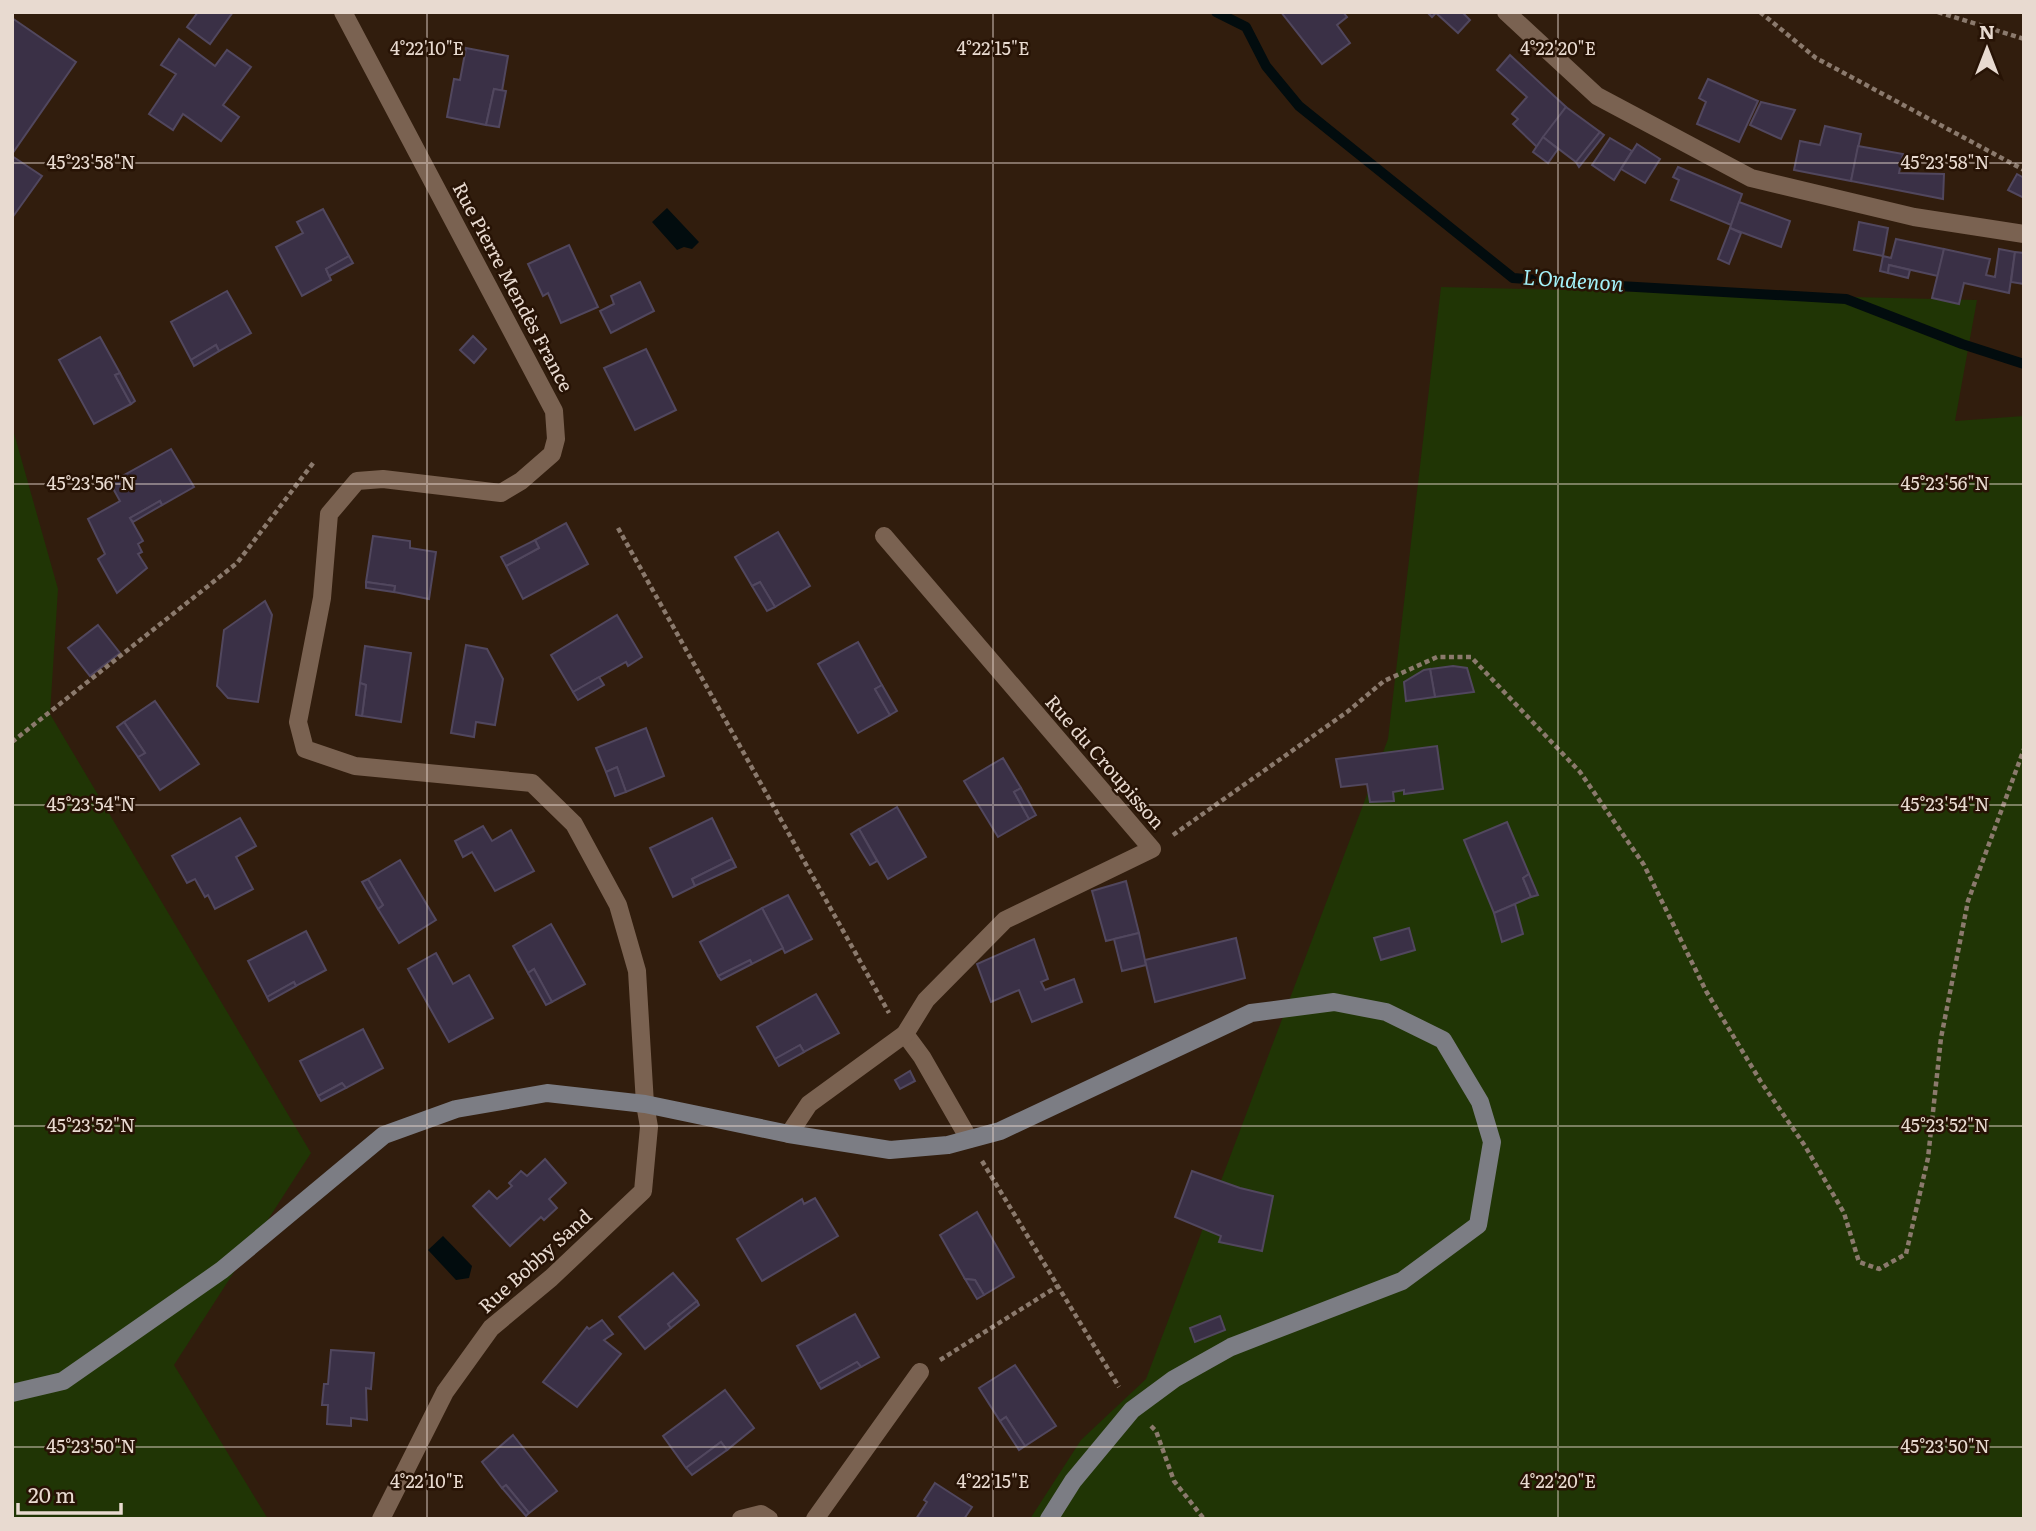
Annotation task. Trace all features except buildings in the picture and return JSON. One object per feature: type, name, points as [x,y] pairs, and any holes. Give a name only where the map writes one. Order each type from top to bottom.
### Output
[{"type":"street","name":"Rue Pierre Mendès France","points":[[343,12],[554,411],[556,439],[552,454],[522,481],[501,493],[383,479],[357,481],[329,514],[322,598],[298,722],[305,749],[355,766],[532,783],[574,824],[618,905],[637,971],[645,1104]]},
{"type":"street","points":[[1506,12],[1597,96],[1751,178],[1914,217],[2024,234]]},
{"type":"street","name":"Rue du Croupisson","points":[[789,1133],[809,1104],[905,1034],[926,999],[1005,920],[1152,849],[884,536]]},
{"type":"street","points":[[12,1393],[63,1381],[74,1374],[222,1270],[384,1135],[456,1109],[547,1093],[645,1104],[890,1150],[948,1145],[1000,1131],[1251,1013],[1334,1002],[1387,1012],[1443,1040],[1480,1102],[1492,1142],[1478,1225],[1402,1282],[1231,1347],[1174,1379],[1132,1410],[1073,1481],[1049,1519]]},
{"type":"street","points":[[905,1034],[922,1057],[969,1139]]},
{"type":"street","name":"Rue Bobby Sand","points":[[381,1519],[445,1392],[491,1328],[551,1278],[643,1191],[649,1127],[645,1104]]},
{"type":"street","points":[[815,1519],[920,1372]]},
{"type":"street","points":[[741,1519],[761,1514],[769,1519]]},
{"type":"path","points":[[1760,12],[1816,58],[2024,170]]},
{"type":"path","points":[[1938,12],[2024,39]]},
{"type":"path","points":[[12,743],[237,563],[314,462]]},
{"type":"path","points":[[618,528],[885,1008],[905,1034]]},
{"type":"path","points":[[1152,849],[1347,712],[1384,681],[1437,657],[1471,657],[1580,772],[1644,865],[1706,991],[1760,1082],[1805,1146],[1844,1213],[1860,1262],[1880,1269],[1906,1254],[1928,1158],[1941,1038],[1968,901],[2024,748]]},
{"type":"path","points":[[969,1139],[1132,1410],[1156,1431],[1174,1481],[1204,1519]]},
{"type":"path","points":[[920,1372],[1058,1286]]},
{"type":"green space","points":[[1441,287],[1977,300],[1955,421],[2024,416],[2024,1519],[1030,1519],[1081,1440],[1146,1379],[1388,739]]},
{"type":"green space","points":[[12,426],[58,589],[50,714],[311,1153],[174,1365],[268,1519],[12,1519]]},
{"type":"shaded area","points":[[667,208],[699,242],[692,249],[684,247],[677,250],[652,222]]},
{"type":"shaded area","points":[[443,1236],[472,1266],[469,1278],[456,1280],[428,1250]]},
{"type":"waterway","name":"L'Ondenon","points":[[1216,12],[1246,27],[1266,66],[1299,106],[1513,278],[1846,299],[1962,344],[2024,364]]}]
